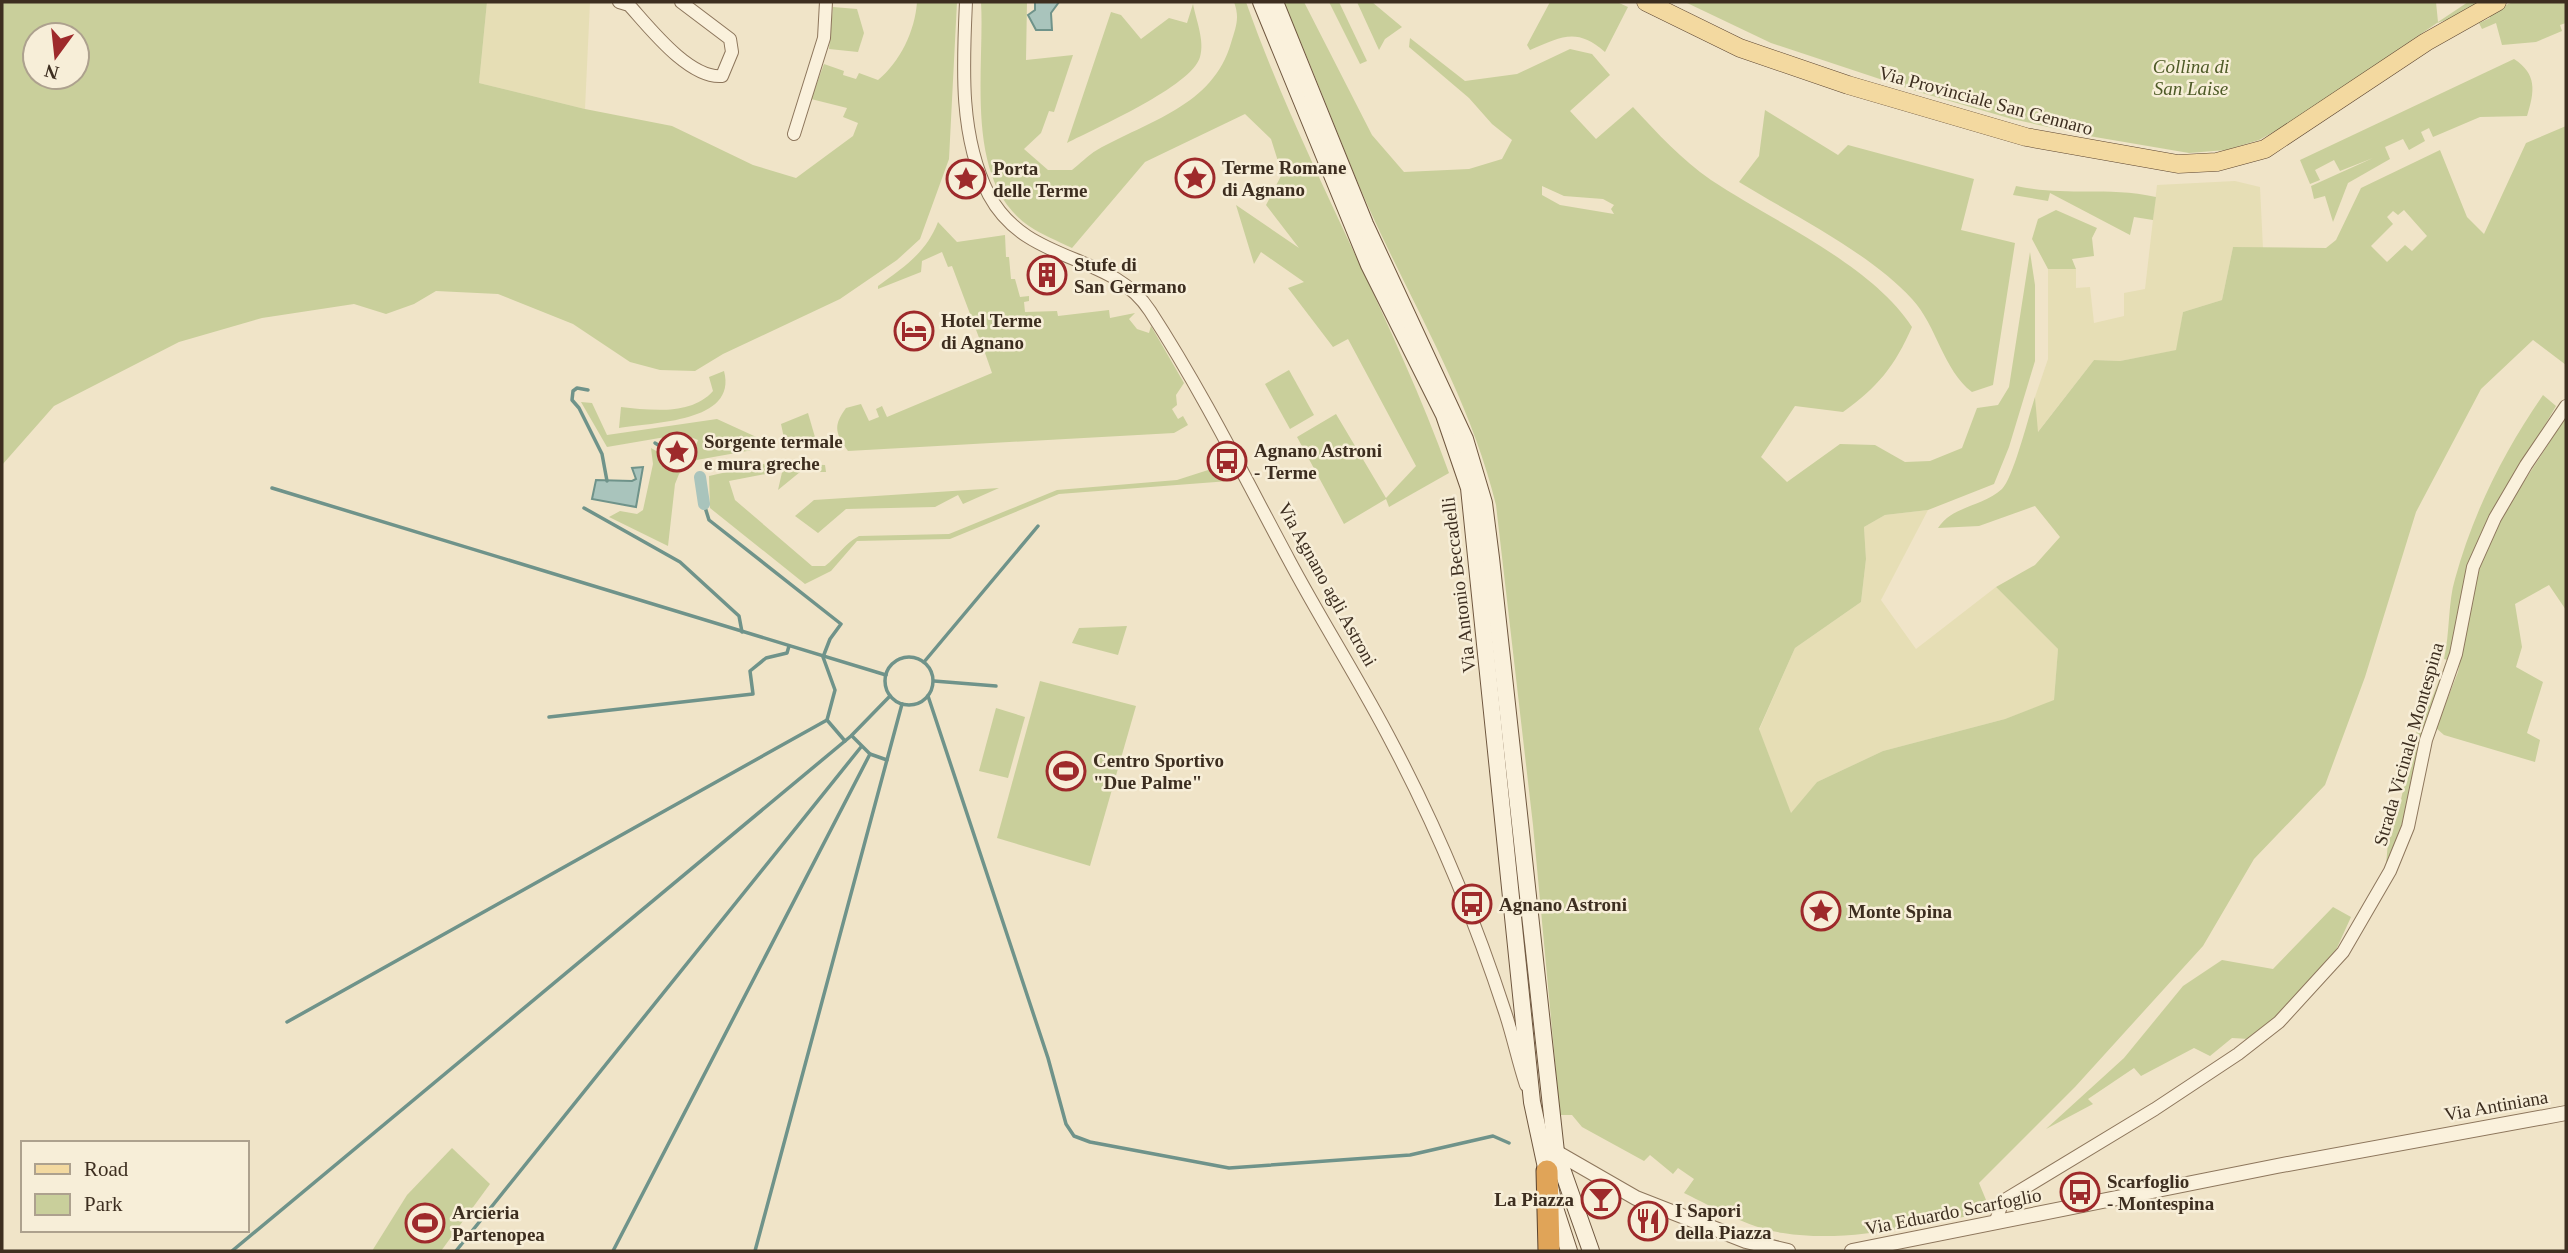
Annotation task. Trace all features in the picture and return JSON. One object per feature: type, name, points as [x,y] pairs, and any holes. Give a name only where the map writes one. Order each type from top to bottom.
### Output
[{"type":"highway","points":[[1548,1159],[1549,1251]]},
{"type":"main road","name":"Via Antonio Beccadelli","points":[[1261,2],[1279,52],[1369,265],[1444,415],[1469,488],[1532,1102],[1548,1159]]},
{"type":"main road","name":"Via Antonio Beccadelli","points":[[1275,2],[1365,224],[1457,417],[1479,483],[1491,558],[1551,1109],[1548,1159]]},
{"type":"main road","name":"Via Provinciale San Gennaro","points":[[1646,2],[1740,48],[1848,85],[2026,136],[2178,164],[2217,162],[2265,149],[2426,42],[2497,2]]},
{"type":"main road","points":[[1548,1159],[1567,1189],[1591,1251]]},
{"type":"main road","points":[[1548,1159],[1569,1251]]},
{"type":"street","points":[[619,2],[629,5],[670,50],[693,67],[722,76],[732,52],[730,38],[681,2]]},
{"type":"street","points":[[794,134],[824,38],[826,2]]},
{"type":"street","name":"Via Agnano agli Astroni","points":[[966,2],[962,62],[971,142],[987,191],[1000,213],[1026,238],[1118,280],[1135,293],[1150,311],[1214,419],[1290,563],[1392,743],[1466,908],[1506,1014],[1532,1102]]},
{"type":"street","name":"Strada Vicinale Montespina","points":[[1995,1223],[2003,1201],[2155,1109],[2279,1022],[2343,952],[2390,871],[2408,827],[2426,740],[2456,654],[2473,567],[2495,518],[2526,464],[2566,406]]},
{"type":"street","points":[[1506,1014],[1539,1071],[1551,1109]]},
{"type":"street","name":"Via Antiniana","points":[[2433,1136],[2566,1113]]},
{"type":"street","name":"Via Eduardo Scarfoglio","points":[[1852,1251],[2433,1136]]},
{"type":"street","points":[[1548,1159],[1588,1170],[1642,1201],[1746,1241],[1788,1251]]},
{"type":"street","points":[[1567,1189],[1571,1176],[1588,1170]]},
{"type":"shaded area","points":[[487,2],[590,2],[585,109],[479,83]]},
{"type":"shaded area","points":[[2235,181],[2260,187],[2263,249],[2233,247],[2222,300],[2183,312],[2177,350],[2120,361],[2094,360],[2037,433],[2035,397],[2048,359],[2048,269],[2076,269],[2076,288],[2090,287],[2094,323],[2124,316],[2124,293],[2145,289],[2157,185]]},
{"type":"shaded area","points":[[1928,510],[1881,600],[1916,649],[1996,587],[2058,649],[2054,701],[2005,719],[1883,751],[1817,782],[1791,814],[1759,730],[1795,648],[1861,602],[1866,559],[1864,527],[1885,515]]},
{"type":"green space","points":[[2,2],[487,2],[479,83],[585,109],[672,126],[753,165],[796,178],[853,136],[858,123],[843,117],[847,108],[811,99],[824,64],[844,71],[843,75],[856,79],[859,73],[878,80],[893,64],[910,35],[917,2],[957,2],[949,159],[920,239],[897,260],[840,299],[723,354],[695,371],[660,370],[630,362],[573,324],[498,294],[436,291],[414,304],[386,314],[354,304],[262,318],[179,342],[54,406],[2,465]]},
{"type":"green space","points":[[981,2],[1027,2],[1026,60],[1073,55],[1054,112],[1049,111],[1041,133],[1024,149],[1048,170],[1072,170],[1090,154],[1176,109],[1210,82],[1231,43],[1237,18],[1234,2],[1246,2],[1294,121],[1401,354],[1449,473],[1389,507],[1386,499],[1344,524],[1297,437],[1336,414],[1386,498],[1416,466],[1348,339],[1333,347],[1288,288],[1304,282],[1261,252],[1254,264],[1236,205],[1299,248],[1266,205],[1282,174],[1271,139],[1245,114],[1145,162],[1072,248],[1029,226],[1008,206],[994,182],[982,123]]},
{"type":"green space","points":[[1283,2],[1304,2],[1372,135],[1404,172],[1469,169],[1502,159],[1512,140],[1492,124],[1469,98],[1409,47],[1410,38],[1465,81],[1517,74],[1570,49],[1592,54],[1610,75],[1570,111],[1596,139],[1633,107],[1670,146],[1700,172],[1820,246],[1872,283],[1894,304],[1912,327],[1884,375],[1843,412],[1795,406],[1761,457],[1787,482],[1840,444],[1875,445],[1905,462],[1930,461],[1962,448],[1977,408],[1998,405],[2009,387],[2030,252],[2035,285],[2035,361],[2009,447],[1994,484],[1928,510],[1885,515],[1864,527],[1866,559],[1861,602],[1795,648],[1759,729],[1791,813],[1817,782],[1883,751],[2005,719],[2054,700],[2058,649],[1996,587],[2035,565],[2060,537],[2035,506],[1979,526],[1938,528],[1951,515],[1986,500],[2002,489],[2016,460],[2035,397],[2038,432],[2094,360],[2120,361],[2176,350],[2183,312],[2222,300],[2233,247],[2326,248],[2336,240],[2361,188],[2440,150],[2467,217],[2484,234],[2526,143],[2566,126],[2566,365],[2533,340],[2481,389],[2416,512],[2365,677],[2325,785],[2254,859],[2203,946],[2075,1087],[1979,1183],[1991,1212],[1861,1234],[1808,1236],[1783,1233],[1732,1217],[1684,1193],[1694,1179],[1678,1168],[1673,1174],[1650,1155],[1644,1161],[1582,1127],[1572,1115],[1560,1115],[1533,825],[1496,505],[1470,423],[1360,188]],"holes":[[[1542,186],[1564,196],[1603,199],[1614,205],[1611,209],[1614,214],[1560,205],[1542,195]],[[2404,210],[2427,236],[2412,251],[2405,245],[2387,262],[2371,246],[2393,224],[2387,217],[2393,211],[2398,215]]]},
{"type":"green space","points":[[1329,2],[1339,2],[1367,61],[1360,64]]},
{"type":"green space","points":[[1357,2],[1372,2],[1402,27],[1385,39],[1379,50]]},
{"type":"green space","points":[[1550,2],[1617,2],[1628,7],[1605,52],[1586,39],[1577,37],[1560,38],[1530,50],[1527,45]]},
{"type":"green space","name":"Collina di San Laise","points":[[1685,2],[2436,2],[2438,22],[2468,2],[2489,2],[2471,12],[2437,23],[2290,123],[2259,140],[2226,150],[2189,153],[2089,136],[2012,119],[1922,93],[1771,43]]},
{"type":"green space","points":[[2513,2],[2566,2],[2566,23],[2560,25],[2562,31],[2536,42],[2502,45],[2496,23],[2482,29],[2479,23],[2490,18],[2487,13]]},
{"type":"green space","points":[[1193,4],[1200,30],[1201,51],[1193,68],[1162,93],[1067,143],[1111,12],[1121,15],[1141,39],[1169,18],[1187,23]]},
{"type":"green space","points":[[833,7],[857,9],[864,33],[858,52],[829,49]]},
{"type":"green space","points":[[2514,59],[2527,71],[2532,84],[2532,99],[2527,116],[2480,117],[2433,137],[2429,128],[2421,132],[2425,141],[2409,150],[2403,139],[2385,147],[2390,159],[2348,183],[2333,222],[2325,196],[2314,199],[2311,186],[2373,158],[2340,171],[2334,160],[2315,170],[2320,180],[2310,184],[2300,160]]},
{"type":"green space","points":[[1765,110],[1838,155],[1848,145],[1974,179],[1961,230],[2015,243],[1993,385],[1972,392],[1962,383],[1921,310],[1895,282],[1875,266],[1739,182],[1759,156]]},
{"type":"green space","points":[[2016,186],[2052,191],[2120,192],[2156,197],[2153,220],[2134,217],[2130,235],[2050,193],[2048,201],[2013,195]]},
{"type":"green space","points":[[2056,210],[2097,228],[2092,238],[2094,256],[2072,259],[2076,269],[2048,269],[2032,239],[2038,219]]},
{"type":"green space","points":[[938,222],[957,242],[1005,235],[1011,279],[1015,279],[1020,297],[1029,296],[1029,301],[1024,302],[1025,312],[1057,311],[1058,316],[1109,310],[1110,318],[1135,313],[1129,319],[1137,329],[1149,333],[1151,326],[1184,383],[1176,395],[1177,405],[1172,409],[1178,419],[1183,416],[1188,425],[1174,433],[848,451],[837,430],[846,408],[861,404],[869,421],[879,417],[876,409],[882,406],[887,417],[992,373],[984,350],[977,352],[974,346],[981,343],[952,266],[948,267],[942,252],[922,261],[921,272],[878,289],[878,286],[921,251]]},
{"type":"green space","points":[[1289,370],[1314,415],[1290,429],[1265,384]]},
{"type":"green space","points":[[724,371],[725,388],[718,401],[706,410],[670,421],[619,428],[621,407],[682,408],[704,399],[713,391],[709,377]]},
{"type":"green space","points":[[2543,395],[2556,406],[2482,533],[2454,650],[2407,811],[2386,865],[2388,842],[2399,808],[2423,704],[2429,706],[2447,660],[2444,659],[2451,597],[2462,554],[2491,483],[2515,438]]},
{"type":"green space","points":[[581,402],[592,403],[607,435],[717,419],[776,446],[691,461],[679,474],[675,484],[668,546],[609,517],[620,511],[637,514],[643,510],[653,464],[651,448],[672,460],[693,453],[698,440],[683,434],[607,447]]},
{"type":"green space","points":[[808,413],[817,444],[813,449],[784,438],[781,424]]},
{"type":"green space","points":[[2566,417],[2566,610],[2549,585],[2515,604],[2522,647],[2516,667],[2543,682],[2527,733],[2540,740],[2535,762],[2444,735],[2436,728],[2458,672],[2474,585],[2492,531]]},
{"type":"green space","points":[[777,461],[771,473],[729,481],[735,500],[812,566],[825,566],[859,536],[949,534],[1057,490],[1177,480],[1230,463],[1237,476],[1229,481],[1059,494],[950,539],[857,541],[831,571],[805,584],[710,508],[709,476]]},
{"type":"green space","points":[[788,464],[825,465],[826,472],[800,472],[778,490],[783,468]]},
{"type":"green space","points":[[999,488],[963,504],[958,495],[935,507],[846,509],[818,533],[795,516],[814,500]]},
{"type":"green space","points":[[1127,626],[1118,655],[1072,643],[1079,628]]},
{"type":"green space","points":[[1040,681],[1136,706],[1090,866],[997,838]]},
{"type":"green space","points":[[996,708],[1025,717],[1008,778],[979,771]]},
{"type":"green space","points":[[2333,907],[2351,917],[2336,950],[2275,1020],[2249,1039],[2232,1038],[2210,1056],[2194,1048],[2141,1076],[2134,1068],[2088,1099],[2093,1104],[2046,1129],[2124,1058],[2183,986],[2222,960],[2273,969]]},
{"type":"green space","name":"Arcieria Partenopea","points":[[452,1148],[490,1184],[441,1251],[372,1251],[407,1195]]},
{"type":"water","points":[[1035,2],[1059,2],[1051,13],[1052,30],[1036,30],[1028,15],[1035,10]]},
{"type":"water","points":[[643,467],[636,507],[592,499],[596,480],[632,481],[636,479],[632,468]]},
{"type":"waterway","points":[[588,390],[577,388],[573,391],[572,400],[579,408],[602,454],[607,481]]},
{"type":"waterway","points":[[655,443],[676,456]]},
{"type":"waterway","points":[[700,477],[704,504]]},
{"type":"waterway","points":[[272,488],[886,675]]},
{"type":"waterway","points":[[704,504],[709,520],[841,624],[830,639],[823,657],[835,690],[827,720],[845,741]]},
{"type":"waterway","points":[[584,508],[680,562],[739,616],[742,632]]},
{"type":"waterway","points":[[924,662],[1038,526]]},
{"type":"waterway","points":[[549,717],[753,694],[750,671],[766,658],[787,653],[789,646]]},
{"type":"waterway","points":[[909,657],[926,664],[933,681],[926,698],[909,705],[892,698],[885,681],[892,664],[909,657]]},
{"type":"waterway","points":[[934,681],[996,686]]},
{"type":"waterway","points":[[232,1251],[851,736],[890,696]]},
{"type":"waterway","points":[[928,696],[1048,1058],[1066,1124],[1074,1136],[1090,1142],[1229,1168],[1410,1155],[1493,1136],[1509,1143]]},
{"type":"waterway","points":[[755,1251],[902,704]]},
{"type":"waterway","points":[[287,1022],[827,720]]},
{"type":"waterway","points":[[852,736],[870,754],[887,760]]},
{"type":"waterway","points":[[456,1251],[861,747]]},
{"type":"waterway","points":[[613,1251],[870,754]]},
{"type":"place","name":"Terme Romane di Agnano","points":[[1195,178]]},
{"type":"place","name":"Porta delle Terme","points":[[966,179]]},
{"type":"place","name":"Stufe di San Germano","points":[[1047,275]]},
{"type":"place","name":"Hotel Terme di Agnano","points":[[914,331]]},
{"type":"place","name":"Sorgente termale e mura greche","points":[[677,452]]},
{"type":"place","name":"Agnano Astroni - Terme","points":[[1227,461]]},
{"type":"place","name":"Centro Sportivo \"Due Palme\"","points":[[1066,771]]},
{"type":"place","name":"Agnano Astroni","points":[[1472,904]]},
{"type":"place","name":"Monte Spina","points":[[1821,911]]},
{"type":"place","name":"Scarfoglio - Montespina","points":[[2080,1192]]},
{"type":"place","name":"La Piazza","points":[[1601,1199]]},
{"type":"place","name":"I Sapori della Piazza","points":[[1648,1221]]},
{"type":"place","name":"Arcieria Partenopea","points":[[425,1223]]}]
